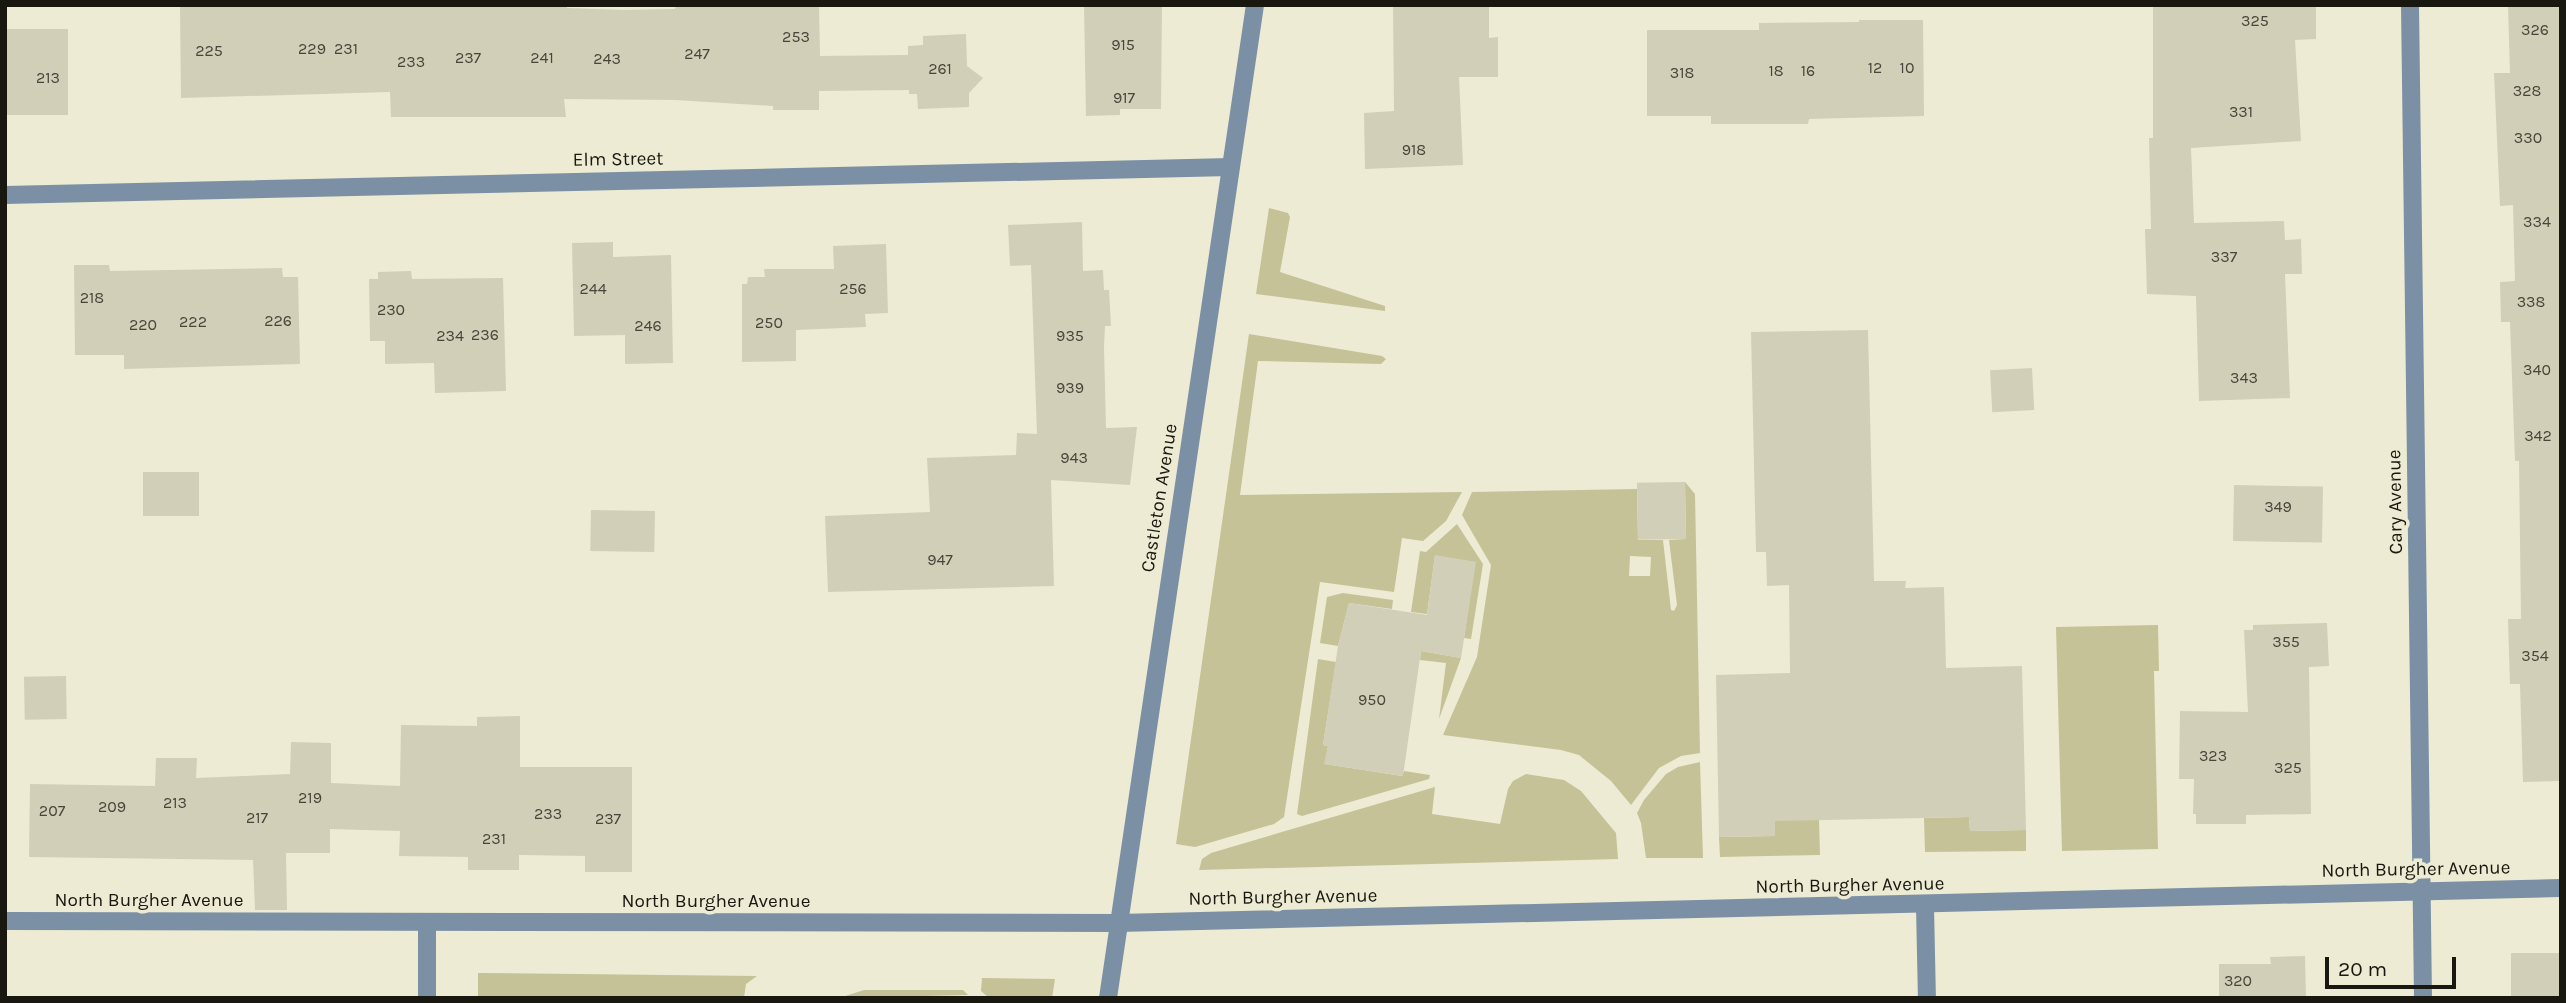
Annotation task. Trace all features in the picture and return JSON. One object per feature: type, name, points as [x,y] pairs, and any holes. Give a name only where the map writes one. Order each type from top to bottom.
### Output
[{"type":"street","name":"Castleton Avenue","points":[[1108,998],[1255,5]]},
{"type":"street","name":"Cary Avenue","points":[[2410,5],[2423,998]]},
{"type":"street","name":"Elm Street","points":[[5,195],[1231,167]]},
{"type":"street","name":"North Burgher Avenue","points":[[5,921],[1118,923],[1925,906],[2561,888]]},
{"type":"street","points":[[1925,906],[1927,998]]},
{"type":"street","points":[[427,923],[427,998]]},
{"type":"shaded area","points":[[1269,208],[1288,213],[1290,217],[1280,272],[1385,306],[1385,311],[1256,294]]},
{"type":"shaded area","points":[[1249,334],[1382,356],[1386,359],[1381,364],[1258,361],[1240,495],[1462,492],[1446,521],[1423,541],[1402,538],[1394,592],[1320,582],[1284,817],[1274,824],[1195,847],[1176,844]]},
{"type":"shaded area","points":[[1685,482],[1695,494],[1700,753],[1681,756],[1659,768],[1631,805],[1611,781],[1579,755],[1561,750],[1443,735],[1477,657],[1491,565],[1462,515],[1472,492],[1637,489],[1638,540],[1663,540],[1671,610],[1674,611],[1677,605],[1669,540],[1686,539]],"holes":[[[1630,556],[1651,557],[1650,576],[1629,576]]]},
{"type":"shaded area","points":[[1457,524],[1483,564],[1471,639],[1464,638],[1475,562],[1435,556],[1427,614],[1411,612],[1420,551],[1426,552]]},
{"type":"shaded area","points":[[1343,593],[1393,600],[1392,609],[1349,603],[1338,646],[1320,643],[1327,597]]},
{"type":"shaded area","points":[[2158,625],[2159,671],[2154,671],[2158,849],[2062,851],[2056,627]]},
{"type":"shaded area","points":[[1421,651],[1461,658],[1439,719],[1446,663],[1420,660]]},
{"type":"shaded area","points":[[1318,659],[1336,662],[1323,745],[1328,746],[1325,764],[1402,776],[1404,771],[1430,775],[1429,779],[1302,816],[1297,814]]},
{"type":"shaded area","points":[[1700,762],[1703,858],[1646,858],[1637,813],[1644,800],[1666,774],[1678,767]]},
{"type":"shaded area","points":[[1526,774],[1564,780],[1581,791],[1616,833],[1618,859],[1199,870],[1202,859],[1211,853],[1435,787],[1432,814],[1500,824],[1508,789],[1513,781]]},
{"type":"shaded area","points":[[1969,817],[1970,831],[2026,830],[2026,851],[1925,852],[1924,818]]},
{"type":"shaded area","points":[[1775,820],[1819,820],[1820,855],[1720,857],[1719,837],[1774,836]]},
{"type":"shaded area","points":[[478,973],[757,976],[746,984],[744,998],[478,998]]},
{"type":"shaded area","points":[[982,978],[1055,979],[1052,998],[989,998],[981,991]]},
{"type":"shaded area","points":[[864,990],[963,990],[968,995],[839,998]]},
{"type":"building","points":[[180,5],[567,5],[567,8],[624,10],[675,9],[676,5],[819,5],[820,56],[908,55],[908,46],[923,45],[923,36],[966,34],[967,66],[983,78],[969,93],[969,107],[918,109],[917,94],[909,94],[909,90],[819,91],[819,110],[773,110],[773,106],[675,100],[564,99],[566,117],[391,117],[390,92],[181,98]]},
{"type":"building","points":[[1084,5],[1162,5],[1161,109],[1120,109],[1120,115],[1086,116]]},
{"type":"building","points":[[1393,5],[1489,5],[1489,38],[1498,37],[1498,77],[1459,77],[1463,165],[1365,169],[1364,113],[1394,111]]},
{"type":"building","points":[[2153,5],[2316,5],[2316,39],[2295,40],[2301,141],[2191,148],[2194,223],[2284,221],[2285,240],[2301,239],[2302,274],[2285,274],[2290,398],[2199,401],[2196,296],[2147,294],[2145,229],[2151,229],[2149,138],[2153,138]]},
{"type":"building","points":[[2508,5],[2561,5],[2561,781],[2523,782],[2520,684],[2510,684],[2508,619],[2521,619],[2519,461],[2515,461],[2510,322],[2501,322],[2500,282],[2515,281],[2513,205],[2500,206],[2494,73],[2510,73]]},
{"type":"building","points":[[1923,20],[1924,116],[1809,119],[1808,124],[1711,124],[1711,116],[1647,116],[1647,30],[1759,30],[1759,23]]},
{"type":"building","points":[[5,29],[68,29],[68,115],[5,115]]},
{"type":"building","points":[[1082,222],[1083,271],[1103,270],[1104,290],[1109,290],[1111,326],[1105,326],[1104,347],[1106,428],[1137,427],[1130,485],[1051,480],[1054,586],[828,592],[825,516],[930,512],[927,458],[1016,455],[1017,433],[1037,434],[1031,265],[1010,266],[1008,225]]},
{"type":"building","points":[[613,242],[613,257],[671,255],[673,363],[625,364],[625,335],[574,336],[572,243]]},
{"type":"building","points":[[886,244],[888,313],[865,314],[866,327],[796,330],[796,361],[742,362],[742,284],[747,284],[748,277],[765,277],[764,269],[834,269],[833,246]]},
{"type":"building","points":[[74,265],[109,265],[110,271],[282,268],[283,277],[298,277],[300,364],[124,369],[124,355],[75,355]]},
{"type":"building","points":[[411,271],[412,279],[503,278],[506,391],[435,393],[434,363],[385,364],[385,341],[370,341],[369,279],[378,279],[378,272]]},
{"type":"building","points":[[1868,330],[1874,581],[1906,581],[1905,588],[1944,587],[1946,668],[2022,666],[2026,830],[1970,831],[1969,817],[1775,821],[1775,836],[1719,837],[1716,675],[1790,673],[1789,585],[1767,586],[1766,552],[1756,552],[1751,332]]},
{"type":"building","points":[[2032,368],[2034,410],[1992,412],[1990,370]]},
{"type":"building","points":[[143,472],[199,472],[199,516],[143,516]]},
{"type":"building","points":[[1685,482],[1686,539],[1638,540],[1637,483]]},
{"type":"building","points":[[2234,485],[2323,487],[2322,543],[2233,541]]},
{"type":"building","points":[[591,510],[655,511],[654,552],[590,551]]},
{"type":"building","points":[[1435,555],[1476,562],[1461,658],[1421,651],[1403,776],[1324,764],[1328,746],[1323,745],[1338,646],[1349,603],[1427,615]]},
{"type":"building","points":[[2327,623],[2329,666],[2309,667],[2311,814],[2246,815],[2246,824],[2196,824],[2196,814],[2193,814],[2194,779],[2179,779],[2180,711],[2248,712],[2244,630],[2253,630],[2253,625]]},
{"type":"building","points":[[66,676],[67,719],[25,720],[24,677]]},
{"type":"building","points":[[520,716],[520,767],[632,767],[632,872],[585,872],[585,856],[519,855],[519,870],[468,870],[468,857],[399,856],[400,831],[330,829],[330,853],[286,853],[287,910],[255,910],[253,860],[29,857],[30,784],[155,786],[156,758],[197,758],[196,778],[290,774],[291,742],[331,743],[331,783],[400,786],[401,725],[477,726],[477,717]]},
{"type":"building","points":[[2511,953],[2561,953],[2561,998],[2511,998]]},
{"type":"building","points":[[2305,956],[2306,998],[2219,998],[2219,964],[2271,964],[2270,957]]}]
